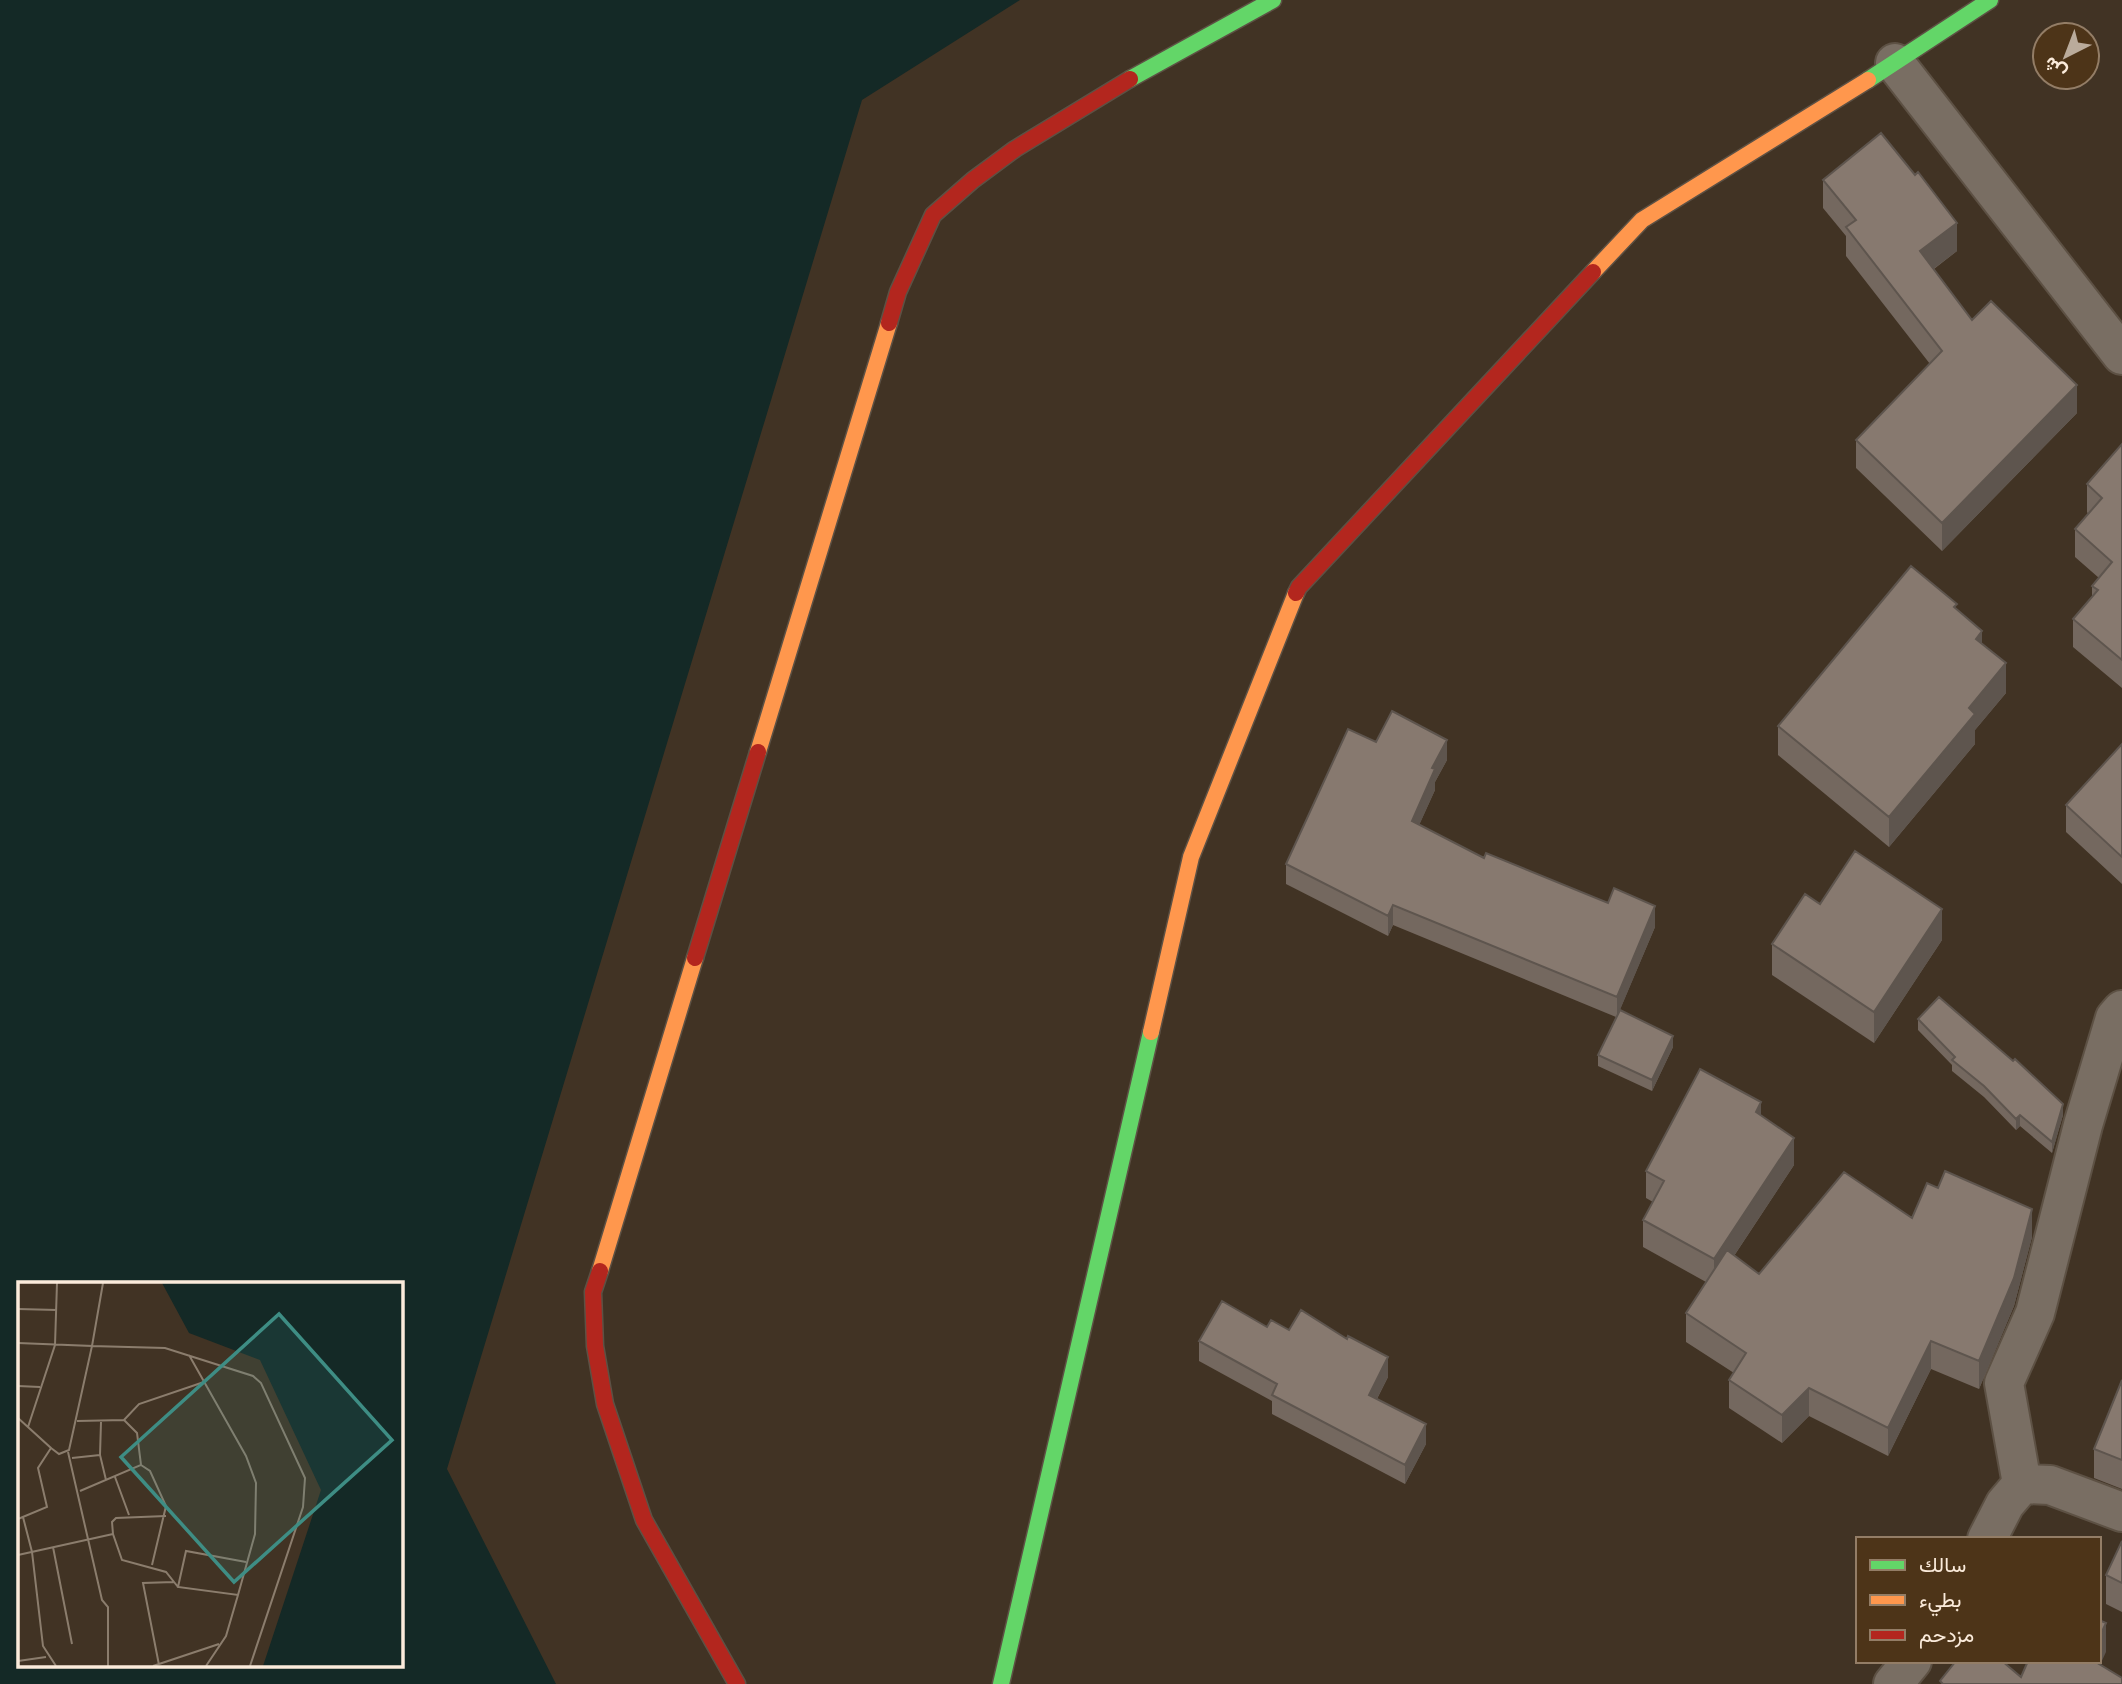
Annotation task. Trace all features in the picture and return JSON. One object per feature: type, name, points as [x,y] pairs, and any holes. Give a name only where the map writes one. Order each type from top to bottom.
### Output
[{"type":"street","points":[[737,1684],[644,1520],[605,1404],[595,1346],[593,1292],[898,292],[933,215],[973,180],[1015,149],[1102,95],[1273,0]]},
{"type":"street","points":[[1003,1684],[1191,857],[1299,587],[1643,220],[1895,63],[1990,0]]},
{"type":"street","points":[[1895,63],[2122,355]]},
{"type":"street","points":[[2022,1484],[2004,1383],[2035,1313],[2083,1125],[2115,1018],[2122,1010]]},
{"type":"street","points":[[2022,1484],[2050,1485],[2122,1512]]},
{"type":"street","points":[[1988,1537],[2005,1504],[2022,1484]]},
{"type":"street","points":[[1893,1684],[1910,1663]]},
{"type":"water","points":[[0,0],[1020,0],[862,100],[447,1469],[556,1684],[0,1684]]},
{"type":"building","points":[[1881,133],[1915,175],[1918,172],[1957,223],[1920,251],[1972,320],[1991,301],[2077,385],[1942,523],[1856,440],[1942,351],[1846,227],[1856,220],[1823,180]]},
{"type":"building","points":[[2122,444],[2122,660],[2073,619],[2098,590],[2092,586],[2112,562],[2075,529],[2102,498],[2087,484]]},
{"type":"building","points":[[1911,566],[1957,604],[1954,607],[1982,631],[1976,639],[2006,663],[1969,708],[1975,714],[1889,817],[1778,726]]},
{"type":"building","points":[[1392,711],[1447,740],[1432,768],[1435,769],[1412,821],[1484,858],[1486,853],[1608,903],[1614,888],[1655,906],[1617,997],[1393,905],[1388,916],[1286,864],[1348,729],[1376,742]]},
{"type":"building","points":[[2122,744],[2122,857],[2066,805]]},
{"type":"building","points":[[1855,851],[1942,909],[1874,1012],[1772,944],[1805,894],[1820,904]]},
{"type":"building","points":[[1939,997],[2013,1061],[2015,1059],[2063,1104],[2052,1142],[2020,1115],[2016,1119],[1984,1086],[1952,1060],[1955,1057],[1918,1019]]},
{"type":"building","points":[[1620,1010],[1673,1036],[1652,1080],[1598,1055]]},
{"type":"building","points":[[1700,1069],[1761,1102],[1756,1112],[1794,1138],[1714,1259],[1643,1220],[1664,1181],[1646,1171]]},
{"type":"building","points":[[1945,1171],[2032,1209],[2014,1278],[1979,1361],[1931,1341],[1888,1428],[1809,1388],[1782,1415],[1729,1380],[1746,1353],[1686,1313],[1727,1250],[1759,1274],[1844,1172],[1912,1218],[1927,1183],[1938,1188]]},
{"type":"building","points":[[1222,1301],[1267,1327],[1271,1320],[1289,1330],[1301,1310],[1347,1339],[1348,1336],[1388,1357],[1369,1395],[1426,1424],[1405,1465],[1272,1395],[1277,1384],[1199,1341]]},
{"type":"building","points":[[2122,1380],[2122,1460],[2094,1449]]},
{"type":"building","points":[[2122,1541],[2122,1583],[2106,1575]]},
{"type":"building","points":[[2101,1621],[2106,1623],[2101,1634]]},
{"type":"building","points":[[1954,1663],[2004,1663],[2021,1677],[2027,1663],[2097,1663],[2122,1678],[2122,1684],[1943,1684],[1940,1681]]},
{"type":"traffic: fast","points":[[1130,79],[1273,0]]},
{"type":"traffic: fast","points":[[1868,80],[1990,0]]},
{"type":"traffic: fast","points":[[1001,1684],[1151,1032]]},
{"type":"traffic: slow","points":[[1593,272],[1642,220],[1868,80]]},
{"type":"traffic: slow","points":[[758,752],[889,323]]},
{"type":"traffic: slow","points":[[1151,1032],[1191,857],[1296,593]]},
{"type":"traffic: slow","points":[[600,1271],[695,958]]},
{"type":"traffic: jam","points":[[889,323],[898,292],[933,215],[973,180],[1015,149],[1130,79]]},
{"type":"traffic: jam","points":[[1296,593],[1593,272]]},
{"type":"traffic: jam","points":[[695,958],[758,752]]},
{"type":"traffic: jam","points":[[600,1271],[593,1292],[595,1346],[605,1404],[644,1520],[737,1684]]}]
